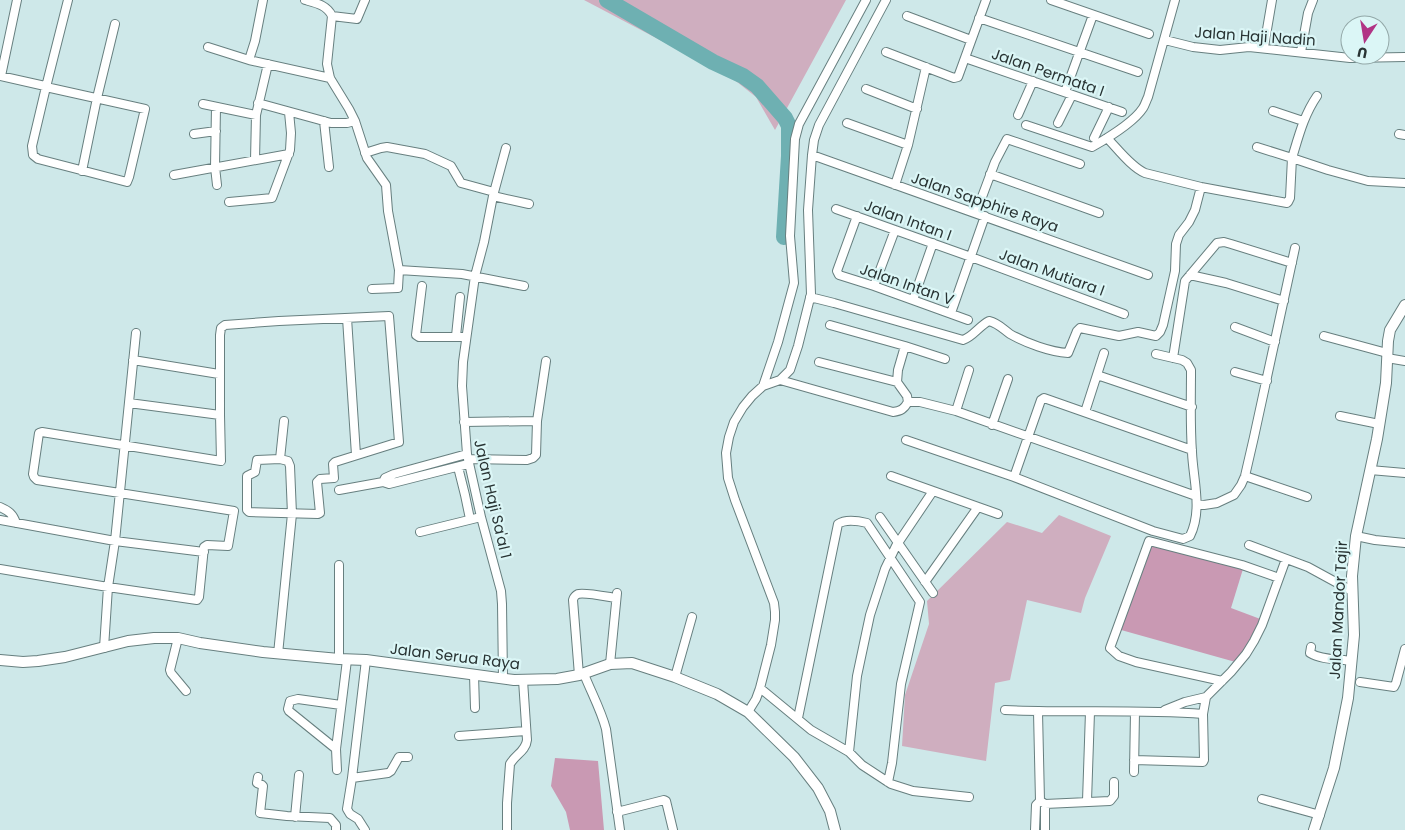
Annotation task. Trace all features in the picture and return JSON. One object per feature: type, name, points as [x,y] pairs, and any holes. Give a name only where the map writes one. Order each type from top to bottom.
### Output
[{"type":"main road","name":"Jalan Mandor Tajir","points":[[1314,830],[1334,768],[1348,698],[1354,635],[1352,576],[1356,536],[1386,383],[1390,330],[1405,306]]},
{"type":"main road","name":"Jalan Serua Raya","points":[[0,660],[38,661],[65,657],[141,639],[178,638],[278,654],[343,660],[366,660],[503,679],[557,679],[582,674],[610,664],[632,663],[675,677],[716,694],[748,712],[794,756],[818,788],[830,811],[835,830]]},
{"type":"street","points":[[17,0],[0,76],[46,87],[145,109],[130,177],[127,182],[38,159],[33,155],[32,146],[46,87],[68,0]]},
{"type":"street","points":[[249,60],[256,41],[263,0]]},
{"type":"street","points":[[306,0],[324,6],[332,16],[327,64],[330,78],[355,121],[369,162],[386,185],[388,211],[399,270],[398,288],[372,289]]},
{"type":"street","points":[[332,16],[357,19],[364,0]]},
{"type":"street","points":[[763,386],[778,342],[794,282],[790,236],[795,139],[798,124],[866,0]]},
{"type":"street","points":[[748,712],[760,688],[771,646],[775,612],[734,500],[728,478],[726,454],[729,438],[734,422],[752,396],[763,386],[780,380],[790,370],[810,297],[811,273],[808,210],[814,140],[819,125],[886,0]]},
{"type":"street","points":[[886,52],[956,78],[958,77],[985,0]]},
{"type":"street","points":[[1051,0],[1149,34]]},
{"type":"street","points":[[1026,125],[1090,147],[1107,138],[1136,117],[1148,98],[1175,0]]},
{"type":"street","points":[[1264,47],[1272,0]]},
{"type":"street","points":[[1301,52],[1308,13],[1313,0]]},
{"type":"street","points":[[1058,123],[1069,93],[1079,53],[1093,15]]},
{"type":"street","points":[[907,16],[971,40]]},
{"type":"street","points":[[979,18],[1138,72]]},
{"type":"street","points":[[82,171],[115,24]]},
{"type":"street","name":"Jalan Haji Nadin","points":[[1164,40],[1193,47],[1220,50],[1249,46],[1350,58],[1405,58]]},
{"type":"street","points":[[208,47],[249,60],[330,78]]},
{"type":"street","name":"Jalan Permata I","points":[[965,58],[1122,112]]},
{"type":"street","points":[[255,160],[256,115],[268,64]]},
{"type":"street","points":[[895,185],[908,145],[926,67]]},
{"type":"street","points":[[1018,115],[1033,82]]},
{"type":"street","points":[[866,89],[917,109]]},
{"type":"street","points":[[1107,138],[1141,171],[1201,187],[1288,202],[1290,198],[1292,158],[1303,121],[1309,107],[1317,96]]},
{"type":"street","points":[[258,103],[324,121],[338,123],[355,121]]},
{"type":"street","points":[[203,104],[256,115]]},
{"type":"street","points":[[1094,138],[1108,107]]},
{"type":"street","points":[[216,108],[215,167],[217,185]]},
{"type":"street","points":[[1273,111],[1303,121]]},
{"type":"street","points":[[229,202],[272,198],[291,145],[289,112]]},
{"type":"street","points":[[324,121],[329,167]]},
{"type":"street","points":[[847,123],[908,145]]},
{"type":"street","points":[[194,134],[216,131]]},
{"type":"street","points":[[976,213],[995,162],[1007,139],[1080,164]]},
{"type":"street","points":[[366,153],[387,147],[425,154],[452,166],[458,181],[463,185],[529,204]]},
{"type":"street","points":[[1257,147],[1368,181],[1405,183]]},
{"type":"street","name":"Jalan Haji Sa'al 1","points":[[503,679],[502,604],[468,459],[462,386],[466,337],[475,276],[484,242],[493,194],[506,148]]},
{"type":"street","points":[[174,175],[289,154]]},
{"type":"street","name":"Jalan Sapphire Raya","points":[[812,155],[1148,275]]},
{"type":"street","points":[[990,174],[1099,213]]},
{"type":"street","points":[[810,297],[963,340],[990,321],[1031,344],[1062,353],[1068,353],[1080,328],[1119,336],[1138,332],[1156,336],[1163,325],[1175,271],[1176,244],[1179,235],[1195,210],[1201,187]]},
{"type":"street","name":"Jalan Intan I","points":[[836,209],[971,257]]},
{"type":"street","name":"Jalan Intan V","points":[[857,216],[837,271],[839,275],[968,320]]},
{"type":"street","points":[[951,313],[985,216]]},
{"type":"street","points":[[874,286],[895,230]]},
{"type":"street","points":[[1173,358],[1185,281],[1217,243],[1224,242],[1292,264]]},
{"type":"street","points":[[913,300],[933,243]]},
{"type":"street","points":[[908,402],[920,402],[956,411],[1204,504],[1217,503],[1234,495],[1241,485],[1244,476],[1267,381],[1295,248]]},
{"type":"street","name":"Jalan Mutiara I","points":[[971,257],[1124,314]]},
{"type":"street","points":[[399,270],[475,276],[524,286]]},
{"type":"street","points":[[1190,275],[1226,283],[1284,301]]},
{"type":"street","points":[[422,286],[416,335],[419,337],[466,337]]},
{"type":"street","points":[[456,336],[460,297]]},
{"type":"street","points":[[0,568],[196,600],[199,597],[205,545],[228,546],[234,511],[37,480],[33,474],[40,432],[221,461],[221,328],[225,325],[279,321],[389,316],[399,442],[335,462],[334,478],[318,480],[317,482],[320,514],[292,514],[249,512],[247,510],[247,476],[255,472],[257,460],[280,459],[288,461],[290,466],[292,514],[278,654]]},
{"type":"street","points":[[347,318],[356,455]]},
{"type":"street","points":[[830,325],[905,346],[945,360]]},
{"type":"street","points":[[1235,327],[1275,342]]},
{"type":"street","points":[[104,648],[108,587],[115,540],[136,333]]},
{"type":"street","points":[[1324,336],[1405,361]]},
{"type":"street","points":[[897,382],[898,370],[905,346]]},
{"type":"street","points":[[1085,412],[1104,353]]},
{"type":"street","points":[[906,440],[1014,477],[1153,530],[1183,539],[1190,536],[1194,528],[1196,500],[1192,450],[1191,370],[1188,363],[1182,360],[1156,354]]},
{"type":"street","points":[[133,360],[220,374]]},
{"type":"street","points":[[383,482],[385,478],[394,474],[468,459],[526,460],[533,458],[536,455],[537,421],[546,361]]},
{"type":"street","points":[[780,380],[893,412],[905,408],[908,402],[907,396],[897,382],[819,362]]},
{"type":"street","points":[[956,411],[969,370]]},
{"type":"street","points":[[1236,372],[1267,381]]},
{"type":"street","points":[[1097,375],[1192,407]]},
{"type":"street","points":[[992,425],[1008,379]]},
{"type":"street","points":[[1014,477],[1041,400],[1047,399],[1192,450]]},
{"type":"street","points":[[129,403],[220,415]]},
{"type":"street","points":[[1340,416],[1379,424]]},
{"type":"street","points":[[280,459],[284,421]]},
{"type":"street","points":[[464,422],[537,421]]},
{"type":"street","points":[[339,490],[383,482],[389,484],[458,467],[468,459]]},
{"type":"street","points":[[458,467],[470,520]]},
{"type":"street","points":[[1370,470],[1405,472]]},
{"type":"street","points":[[891,476],[998,514]]},
{"type":"street","points":[[1244,476],[1307,497]]},
{"type":"street","points":[[849,752],[857,676],[870,615],[885,569],[897,544],[934,491]]},
{"type":"street","points":[[0,507],[14,516],[16,523]]},
{"type":"street","points":[[925,582],[978,507]]},
{"type":"street","points":[[420,532],[481,517]]},
{"type":"street","points":[[880,517],[897,544],[933,593]]},
{"type":"street","points":[[0,520],[115,540],[204,552]]},
{"type":"street","points":[[798,718],[838,524],[842,521],[867,523],[891,556],[919,600],[920,606],[901,684],[890,783]]},
{"type":"street","points":[[1356,536],[1405,543]]},
{"type":"street","points":[[1222,681],[1136,662],[1119,656],[1110,648],[1149,541],[1242,565],[1279,578]]},
{"type":"street","points":[[1249,545],[1308,567],[1352,591]]},
{"type":"street","points":[[1162,711],[1185,702],[1206,697],[1246,654],[1262,625],[1286,559]]},
{"type":"street","points":[[337,770],[336,749],[341,705],[343,660],[340,565]]},
{"type":"street","points":[[610,664],[617,595],[582,593],[576,595],[573,600],[575,630],[582,674],[603,717],[620,830]]},
{"type":"street","points":[[675,677],[692,618]]},
{"type":"street","points":[[178,638],[170,670],[186,691]]},
{"type":"street","points":[[1311,647],[1310,653],[1312,655],[1352,661]]},
{"type":"street","points":[[1360,682],[1394,687],[1405,649]]},
{"type":"street","points":[[348,813],[366,660]]},
{"type":"street","points":[[474,675],[475,708]]},
{"type":"street","points":[[507,830],[510,764],[526,746],[523,680]]},
{"type":"street","points":[[760,688],[811,730],[849,752],[862,765],[890,783],[913,791],[969,796]]},
{"type":"street","points":[[1134,760],[1203,762],[1203,714],[1206,697]]},
{"type":"street","points":[[336,749],[289,712],[288,709],[290,701],[298,699],[341,705]]},
{"type":"street","points":[[1005,710],[1038,712],[1162,711],[1203,714]]},
{"type":"street","points":[[1038,712],[1045,830]]},
{"type":"street","points":[[1087,801],[1090,712]]},
{"type":"street","points":[[1134,712],[1134,772]]},
{"type":"street","points":[[459,736],[526,731]]},
{"type":"street","points":[[352,778],[388,773],[399,757],[408,757]]},
{"type":"street","points":[[295,817],[299,775]]},
{"type":"street","points":[[258,777],[256,783],[263,786],[260,813],[330,818],[334,821],[336,830]]},
{"type":"street","points":[[1036,830],[1036,805],[1042,803],[1110,801],[1114,796],[1114,782]]},
{"type":"street","points":[[1262,799],[1320,815]]},
{"type":"street","points":[[617,812],[664,800],[666,801],[673,830]]},
{"type":"street","points":[[334,821],[348,813]]},
{"type":"street","points":[[348,813],[358,819],[365,830]]},
{"type":"shaded area","points":[[584,0],[846,0],[775,130],[756,97],[732,78]]},
{"type":"shaded area","points":[[1059,515],[1111,536],[1085,598],[1081,613],[1027,600],[1010,680],[995,683],[986,761],[902,746],[905,695],[929,624],[927,601],[1007,522],[1042,533]]},
{"type":"shaded area","points":[[1144,543],[1243,569],[1231,608],[1263,620],[1239,663],[1114,628],[1119,609]]},
{"type":"shaded area","points":[[555,758],[598,761],[604,830],[570,830],[566,812],[551,786]]},
{"type":"waterway","points":[[607,0],[713,62],[743,76],[757,86],[785,118],[789,126],[789,156],[784,237]]}]
